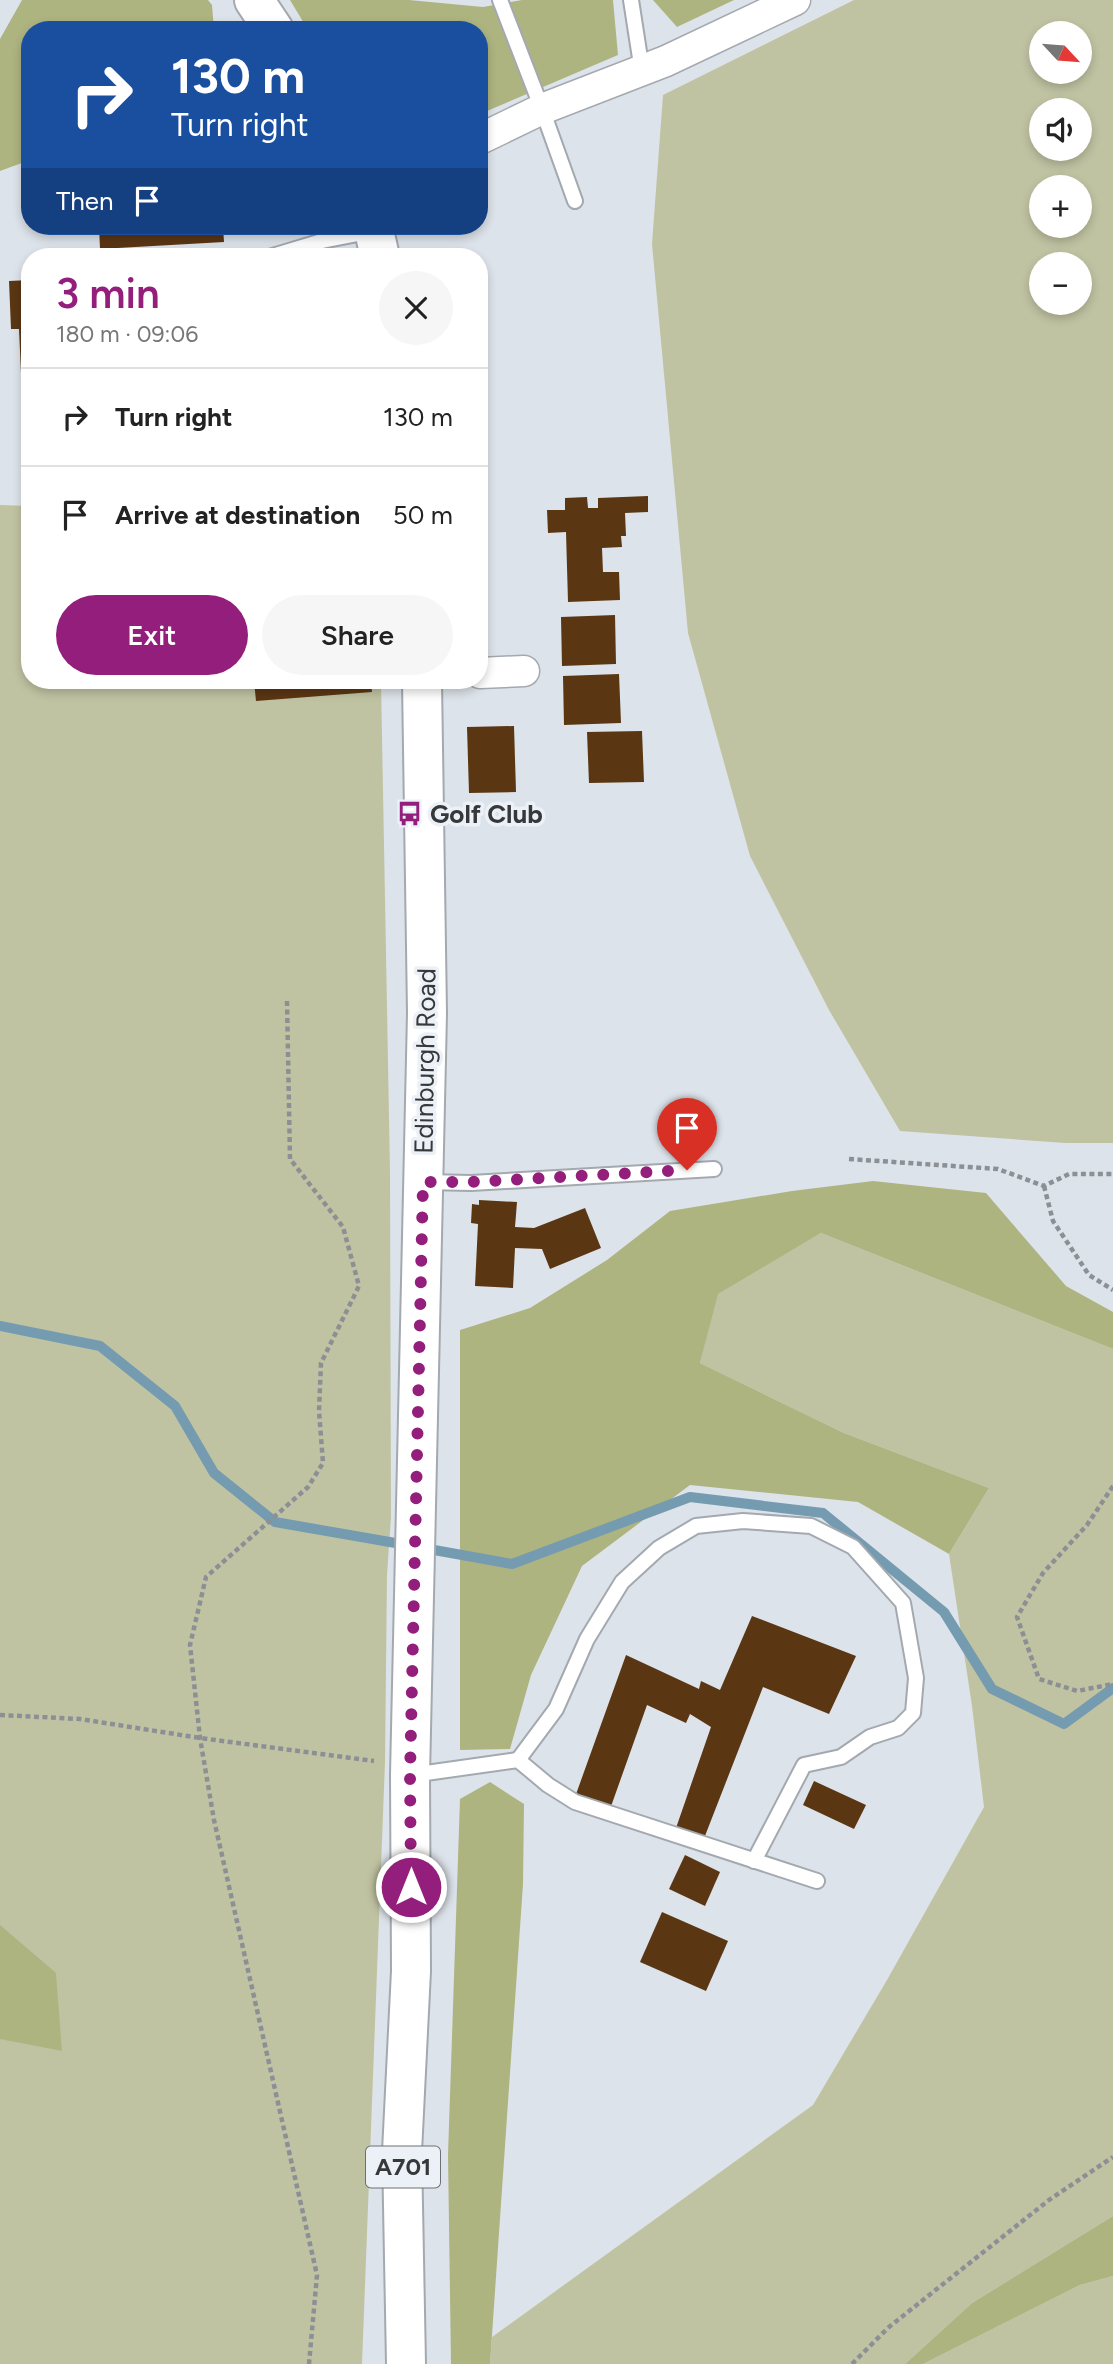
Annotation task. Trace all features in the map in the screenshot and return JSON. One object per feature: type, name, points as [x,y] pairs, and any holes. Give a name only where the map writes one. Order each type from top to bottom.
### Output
[{"type":"main road","points":[[254,0],[268,21]]},
{"type":"main road","name":"Edinburgh Road","points":[[407,2364],[402,2152],[411,1971],[411,1768],[427,1013],[422,689]]},
{"type":"street","points":[[488,135],[542,108],[642,71],[795,0]]},
{"type":"street","points":[[488,673],[524,671]]},
{"type":"lane","points":[[500,0],[575,201]]},
{"type":"lane","points":[[632,0],[642,71]]},
{"type":"lane","points":[[299,248],[322,241],[376,238]]},
{"type":"lane","points":[[423,1182],[471,1182],[714,1169]]},
{"type":"lane","points":[[518,1760],[556,1709],[587,1639],[622,1582],[659,1548],[696,1526],[743,1521],[811,1526],[853,1547],[903,1602],[916,1678],[913,1713],[898,1728],[870,1737],[841,1757],[804,1765],[754,1861]]},
{"type":"lane","points":[[411,1768],[518,1760],[548,1785],[575,1802],[817,1881]]},
{"type":"path","points":[[287,1002],[290,1159],[343,1227],[359,1286],[321,1363],[319,1411],[323,1463],[308,1487],[206,1577],[190,1645],[200,1738],[217,1833],[317,2274],[309,2364]]},
{"type":"path","points":[[849,1159],[998,1169],[1044,1186],[1069,1174],[1113,1174]]},
{"type":"path","points":[[1044,1186],[1053,1221],[1088,1276],[1113,1290]]},
{"type":"path","points":[[1113,1486],[1087,1525],[1042,1573],[1017,1618],[1039,1679],[1077,1691],[1113,1684]]},
{"type":"path","points":[[0,1715],[80,1719],[385,1762],[411,1768]]},
{"type":"path","points":[[852,2364],[889,2327],[1049,2200],[1113,2157]]},
{"type":"green space","points":[[22,0],[208,0],[212,5],[213,21],[21,21],[21,163],[0,171],[0,39]]},
{"type":"green space","points":[[290,0],[409,0],[483,7],[522,0],[613,0],[618,55],[488,111],[488,21],[303,21]]},
{"type":"green space","points":[[653,0],[734,0],[677,27]]},
{"type":"green space","points":[[854,0],[1113,0],[1113,1143],[1065,1143],[900,1131],[829,1010],[750,856],[688,633],[652,244],[663,95]]},
{"type":"green space","points":[[0,505],[21,506],[21,689],[381,689],[390,1171],[391,1517],[387,1575],[385,1762],[362,2364],[0,2364]]},
{"type":"green space","points":[[873,1181],[986,1193],[1066,1286],[1113,1312],[1113,1349],[821,1233],[718,1294],[700,1363],[844,1433],[989,1488],[949,1554],[858,1502],[690,1485],[582,1566],[531,1675],[510,1749],[460,1750],[460,1330],[530,1308],[607,1260],[670,1211]]},
{"type":"green space","points":[[821,1233],[1113,1349],[1113,2216],[972,2303],[905,2364],[490,2364],[492,2337],[813,2105],[984,1807],[949,1554],[989,1488],[844,1433],[700,1363],[717,1294]]},
{"type":"green space","points":[[490,1782],[524,1804],[523,1884],[490,2364],[451,2364],[448,2155],[460,1799]]},
{"type":"green space","points":[[0,1925],[56,1973],[62,2051],[0,2039]]},
{"type":"green space","points":[[1113,2216],[1113,2276],[1080,2285],[923,2364],[905,2364],[972,2303]]},
{"type":"green space","points":[[1113,2276],[1113,2364],[923,2364],[1080,2285]]},
{"type":"building","points":[[99,235],[224,235],[224,242],[100,248]]},
{"type":"building","points":[[21,280],[21,373],[19,329],[11,329],[9,281]]},
{"type":"building","points":[[648,496],[648,512],[625,513],[626,536],[621,536],[622,547],[602,548],[603,572],[619,572],[620,600],[568,602],[566,532],[548,533],[547,510],[565,510],[565,498],[587,497],[588,508],[598,508],[598,498]]},
{"type":"building","points":[[615,615],[616,664],[562,666],[561,617]]},
{"type":"building","points":[[619,674],[621,723],[564,725],[563,676]]},
{"type":"building","points":[[255,689],[372,689],[372,692],[256,701]]},
{"type":"building","points":[[514,726],[516,792],[469,793],[467,727]]},
{"type":"building","points":[[642,731],[644,782],[589,783],[587,732]]},
{"type":"building","points":[[479,1200],[517,1202],[515,1227],[534,1228],[585,1208],[601,1248],[550,1269],[542,1249],[515,1248],[513,1288],[475,1286],[478,1224],[471,1223],[472,1204],[479,1205]]},
{"type":"building","points":[[752,1616],[856,1656],[829,1714],[763,1687],[703,1841],[676,1828],[711,1727],[690,1714],[686,1723],[647,1705],[609,1812],[575,1797],[626,1655],[699,1689],[701,1681],[720,1690]]},
{"type":"building","points":[[814,1781],[866,1805],[854,1829],[803,1805]]},
{"type":"building","points":[[685,1855],[720,1872],[705,1906],[669,1889]]},
{"type":"building","points":[[662,1912],[728,1941],[706,1991],[640,1962]]},
{"type":"waterway","points":[[0,1326],[100,1346],[175,1406],[214,1473],[275,1522],[407,1545]]},
{"type":"waterway","points":[[423,1548],[512,1564],[690,1497],[823,1513],[944,1612],[992,1689],[1064,1724],[1113,1688]]},
{"type":"place","name":"Golf Club","points":[[410,814]]},
{"type":"route","points":[[411,1887],[410,1775],[423,1182],[471,1182],[687,1170]]}]
